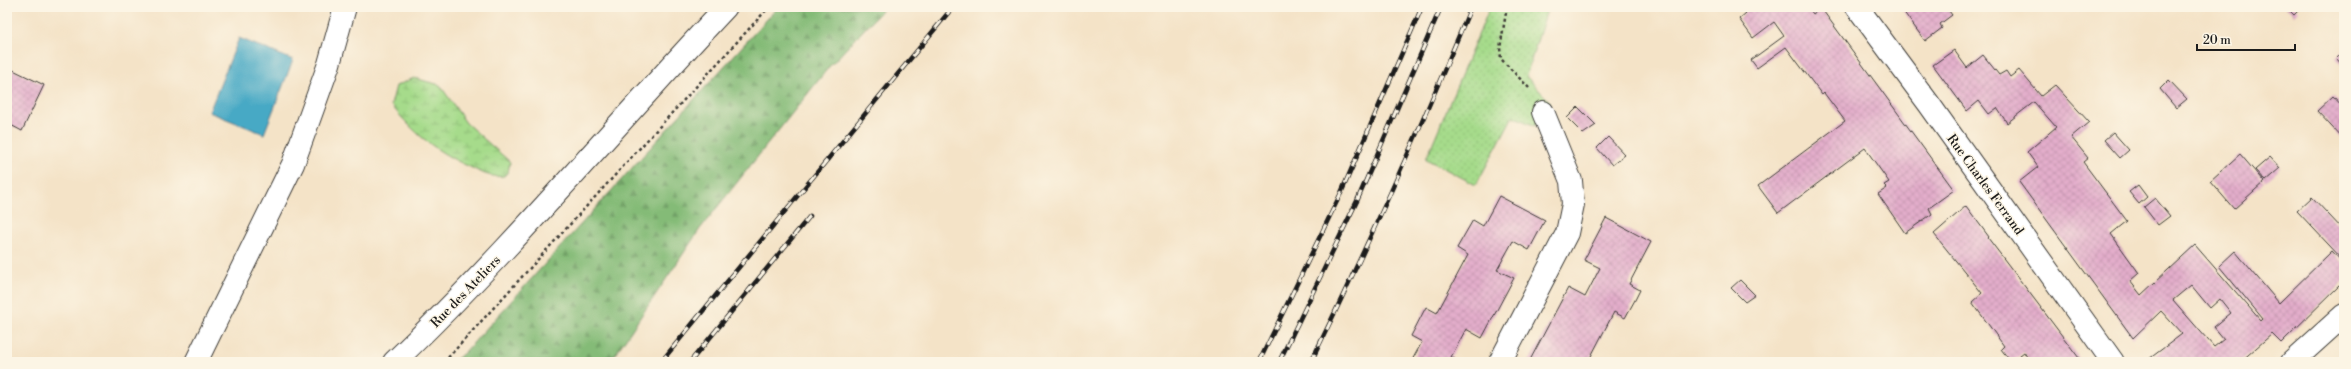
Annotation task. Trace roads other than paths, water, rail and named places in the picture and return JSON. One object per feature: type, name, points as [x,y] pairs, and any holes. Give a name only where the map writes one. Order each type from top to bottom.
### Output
[{"type":"street","points":[[196,362],[293,164],[328,64],[345,7]]},
{"type":"street","name":"Rue des Ateliers","points":[[394,362],[434,324],[534,219],[635,104],[726,7]]},
{"type":"street","name":"Rue Charles Ferrand","points":[[1857,7],[1930,104],[2113,362]]},
{"type":"street","points":[[1500,362],[1567,233],[1573,204],[1571,181],[1543,112]]},
{"type":"street","points":[[2292,362],[2344,315]]},
{"type":"water","points":[[239,38],[293,60],[264,134],[209,112]]},
{"type":"railway","points":[[661,362],[953,7]]},
{"type":"railway","points":[[1259,362],[1341,193],[1422,7]]},
{"type":"railway","points":[[1279,362],[1357,201],[1441,7]]},
{"type":"railway","points":[[1311,362],[1394,186],[1471,7]]},
{"type":"railway","points":[[690,362],[810,216]]}]
